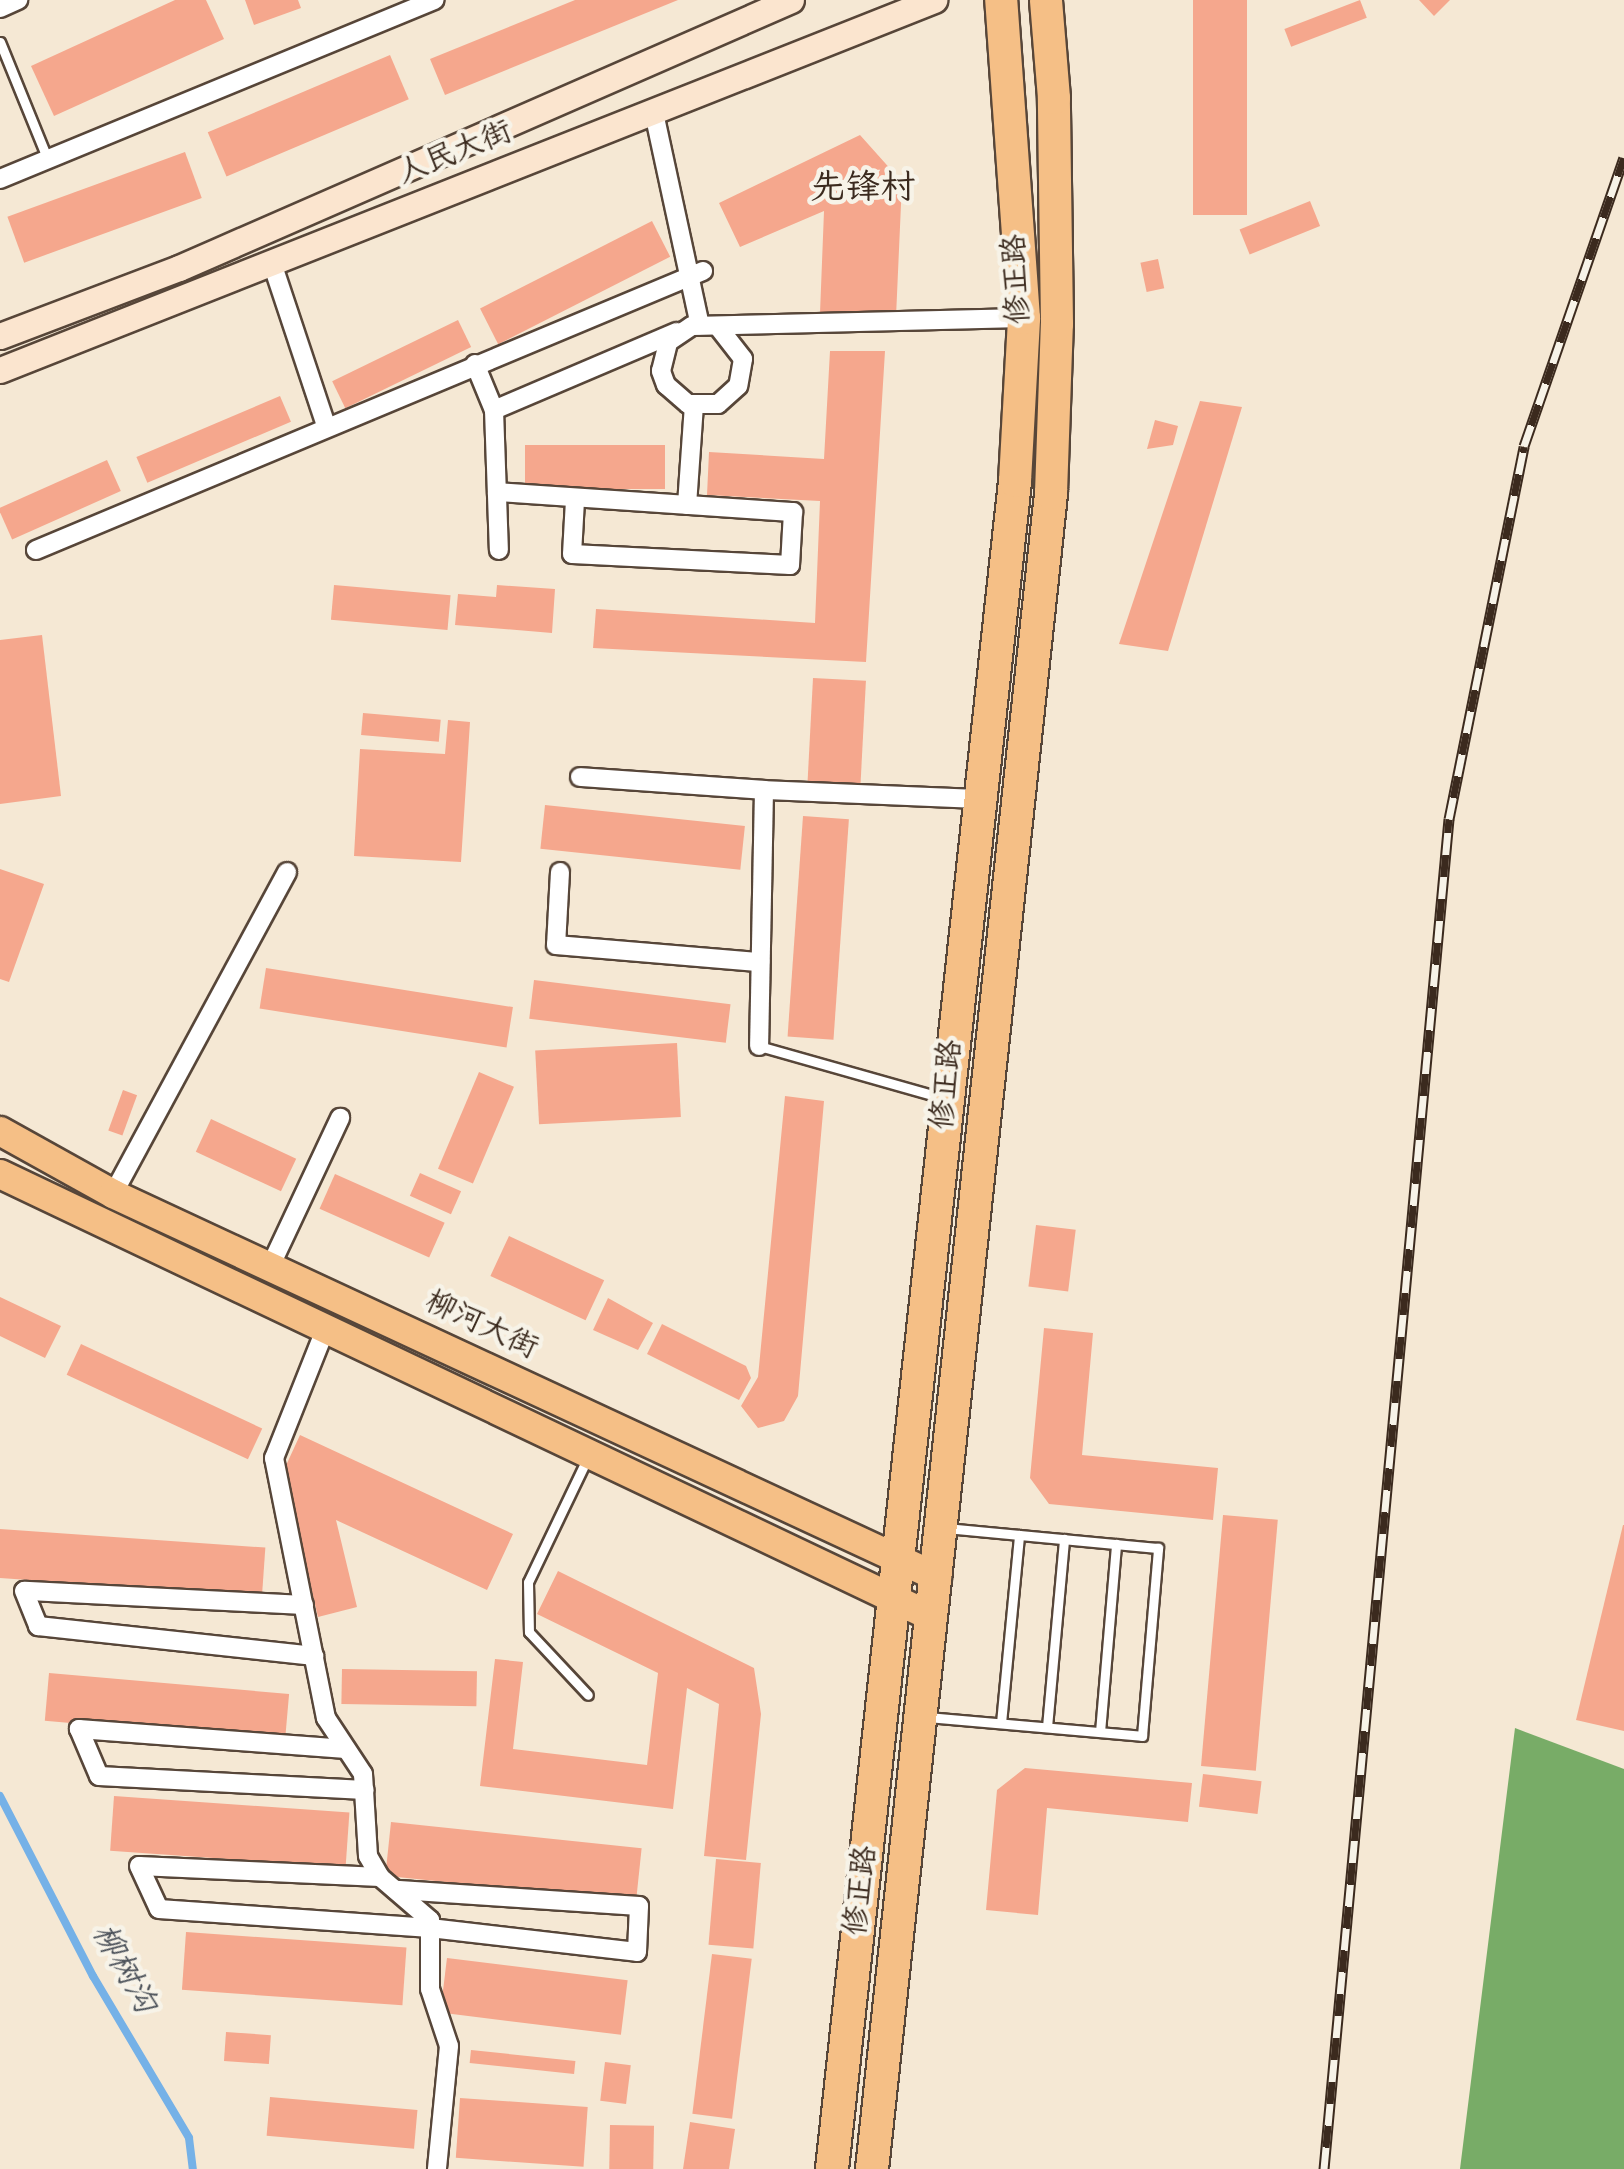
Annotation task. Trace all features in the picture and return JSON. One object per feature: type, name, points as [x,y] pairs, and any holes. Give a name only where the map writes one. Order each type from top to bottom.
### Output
[{"type":"highway","name":"修正路","points":[[832,2169],[897,1605],[1015,481],[1024,318],[1001,0]]},
{"type":"highway","name":"修正路","points":[[872,2169],[1051,494],[1055,117],[1046,0]]},
{"type":"main road","name":"柳河大街","points":[[0,1131],[113,1194],[900,1556],[937,1577]]},
{"type":"main road","points":[[0,1174],[897,1605],[932,1617]]},
{"type":"street","points":[[0,8],[18,0]]},
{"type":"street","points":[[0,179],[436,0]]},
{"type":"street","name":"人民大街","points":[[0,334],[180,268],[742,10],[791,0]]},
{"type":"street","name":"人民大街","points":[[0,370],[934,0]]},
{"type":"street","points":[[654,113],[709,326],[738,346],[743,373],[730,396],[694,405],[676,396],[661,371],[668,342],[679,332]]},
{"type":"street","points":[[272,263],[326,425]]},
{"type":"street","points":[[36,550],[326,425],[696,274]]},
{"type":"street","points":[[494,410],[679,332],[709,326],[1024,318]]},
{"type":"street","points":[[475,364],[494,410],[499,550]]},
{"type":"street","points":[[687,505],[694,405]]},
{"type":"street","points":[[497,492],[793,512],[790,565],[572,554],[574,500]]},
{"type":"street","points":[[580,777],[764,790],[981,798]]},
{"type":"street","points":[[760,1046],[764,790]]},
{"type":"street","points":[[113,1194],[287,872]]},
{"type":"street","points":[[560,872],[556,945],[760,962]]},
{"type":"street","points":[[270,1268],[340,1118]]},
{"type":"street","points":[[324,1330],[274,1458],[326,1718],[365,1790],[368,1856],[380,1877],[430,1920],[430,1989],[449,2046],[439,2169]]},
{"type":"street","points":[[304,1605],[24,1592],[38,1626],[314,1656]]},
{"type":"street","points":[[346,1749],[79,1729],[99,1776],[365,1790]]},
{"type":"street","points":[[380,1877],[140,1866],[159,1909],[430,1928],[637,1952],[639,1906],[396,1890]]},
{"type":"lane","points":[[0,42],[48,160]]},
{"type":"lane","points":[[760,1046],[948,1100]]},
{"type":"lane","points":[[588,1456],[528,1582],[529,1632],[588,1695]]},
{"type":"lane","points":[[921,1717],[1142,1736],[1158,1548],[942,1527]]},
{"type":"lane","points":[[1001,1723],[1019,1535]]},
{"type":"lane","points":[[1047,1727],[1064,1539]]},
{"type":"lane","points":[[1100,1732],[1116,1544]]},
{"type":"green space","points":[[1515,1728],[1624,1769],[1624,2169],[1460,2169]]},
{"type":"building","points":[[175,0],[206,0],[224,39],[54,116],[31,66]]},
{"type":"building","points":[[245,0],[298,0],[301,8],[254,25]]},
{"type":"building","points":[[575,0],[678,0],[445,95],[430,59]]},
{"type":"building","points":[[1193,0],[1247,0],[1247,215],[1193,215]]},
{"type":"building","points":[[1360,0],[1367,18],[1291,47],[1284,29]]},
{"type":"building","points":[[1419,0],[1450,0],[1434,16]]},
{"type":"building","points":[[390,55],[409,99],[226,177],[208,132]]},
{"type":"building","points":[[860,135],[902,182],[896,317],[820,313],[824,211],[740,247],[719,203]]},
{"type":"building","points":[[185,152],[202,198],[24,263],[7,217]]},
{"type":"building","points":[[1310,201],[1320,226],[1250,255],[1240,229]]},
{"type":"building","points":[[652,221],[670,257],[498,344],[480,309]]},
{"type":"building","points":[[1158,259],[1164,288],[1147,292],[1140,263]]},
{"type":"building","points":[[458,320],[471,347],[345,408],[332,381]]},
{"type":"building","points":[[830,351],[885,351],[866,662],[593,648],[596,609],[815,623],[820,501],[707,495],[709,452],[824,459]]},
{"type":"building","points":[[280,396],[291,422],[147,483],[136,457]]},
{"type":"building","points":[[1200,401],[1242,407],[1168,651],[1119,644]]},
{"type":"building","points":[[1155,420],[1178,426],[1173,445],[1147,449]]},
{"type":"building","points":[[525,445],[665,445],[665,489],[525,489]]},
{"type":"building","points":[[107,460],[121,491],[12,539],[0,508]]},
{"type":"building","points":[[334,585],[451,595],[448,630],[331,620]]},
{"type":"building","points":[[497,585],[555,589],[552,633],[455,625],[458,594],[496,597]]},
{"type":"building","points":[[42,635],[61,796],[0,804],[0,640]]},
{"type":"building","points":[[813,678],[866,681],[860,788],[807,785]]},
{"type":"building","points":[[363,713],[441,720],[439,742],[361,735]]},
{"type":"building","points":[[448,720],[470,722],[461,862],[354,856],[360,749],[445,754]]},
{"type":"building","points":[[545,805],[745,826],[740,870],[540,849]]},
{"type":"building","points":[[803,816],[849,819],[833,1040],[788,1036]]},
{"type":"building","points":[[0,869],[44,884],[9,982],[0,979]]},
{"type":"building","points":[[266,968],[513,1007],[507,1048],[260,1008]]},
{"type":"building","points":[[534,980],[731,1004],[726,1043],[529,1019]]},
{"type":"building","points":[[677,1043],[681,1117],[539,1124],[535,1050]]},
{"type":"building","points":[[479,1072],[514,1087],[473,1184],[438,1169]]},
{"type":"building","points":[[123,1090],[137,1095],[122,1136],[108,1130]]},
{"type":"building","points":[[785,1096],[824,1101],[798,1396],[784,1421],[758,1428],[741,1406],[758,1377]]},
{"type":"building","points":[[211,1119],[296,1159],[281,1191],[196,1152]]},
{"type":"building","points":[[420,1173],[461,1191],[451,1214],[410,1196]]},
{"type":"building","points":[[335,1174],[445,1223],[429,1258],[320,1209]]},
{"type":"building","points":[[1036,1225],[1076,1230],[1068,1291],[1028,1287]]},
{"type":"building","points":[[509,1236],[604,1280],[586,1320],[490,1276]]},
{"type":"building","points":[[0,1297],[61,1326],[45,1358],[0,1336]]},
{"type":"building","points":[[608,1298],[653,1323],[638,1350],[593,1330]]},
{"type":"building","points":[[662,1324],[746,1366],[751,1378],[739,1400],[647,1354]]},
{"type":"building","points":[[1044,1328],[1093,1333],[1082,1455],[1218,1468],[1213,1520],[1049,1504],[1030,1478]]},
{"type":"building","points":[[81,1344],[262,1429],[248,1459],[67,1375]]},
{"type":"building","points":[[300,1435],[513,1534],[487,1590],[336,1520],[357,1607],[318,1617],[283,1472]]},
{"type":"building","points":[[1223,1515],[1278,1520],[1256,1771],[1201,1766]]},
{"type":"building","points":[[1624,1525],[1624,1731],[1576,1720]]},
{"type":"building","points":[[0,1529],[265,1548],[262,1596],[0,1578]]},
{"type":"building","points":[[558,1571],[754,1668],[761,1714],[746,1860],[704,1856],[719,1704],[687,1688],[673,1809],[480,1786],[495,1659],[523,1662],[513,1749],[647,1765],[658,1673],[537,1614]]},
{"type":"building","points":[[342,1669],[477,1671],[476,1706],[341,1704]]},
{"type":"building","points":[[49,1673],[289,1694],[285,1742],[45,1721]]},
{"type":"building","points":[[1025,1768],[1192,1783],[1188,1822],[1047,1808],[1038,1915],[986,1910],[997,1790]]},
{"type":"building","points":[[1203,1774],[1262,1781],[1258,1814],[1199,1807]]},
{"type":"building","points":[[114,1796],[349,1812],[346,1867],[110,1851]]},
{"type":"building","points":[[391,1822],[642,1848],[636,1902],[385,1876]]},
{"type":"building","points":[[716,1859],[761,1863],[753,1949],[709,1945]]},
{"type":"building","points":[[186,1932],[406,1947],[402,2005],[182,1990]]},
{"type":"building","points":[[712,1954],[752,1959],[732,2119],[692,2114]]},
{"type":"building","points":[[447,1958],[628,1980],[621,2035],[440,2013]]},
{"type":"building","points":[[226,2032],[271,2035],[269,2064],[224,2061]]},
{"type":"building","points":[[471,2050],[575,2061],[574,2074],[470,2063]]},
{"type":"building","points":[[605,2062],[631,2065],[626,2104],[600,2101]]},
{"type":"building","points":[[270,2097],[417,2110],[414,2149],[267,2136]]},
{"type":"building","points":[[460,2098],[588,2107],[584,2167],[456,2158]]},
{"type":"building","points":[[690,2122],[735,2129],[729,2169],[683,2169]]},
{"type":"building","points":[[610,2125],[654,2126],[653,2169],[609,2169]]},
{"type":"waterway","name":"柳树沟","points":[[0,1796],[93,1976],[189,2138],[193,2169]]},
{"type":"railway","points":[[1324,2169],[1449,819],[1524,446],[1624,158]]},
{"type":"district","name":"先锋村","points":[[863,191]]}]
